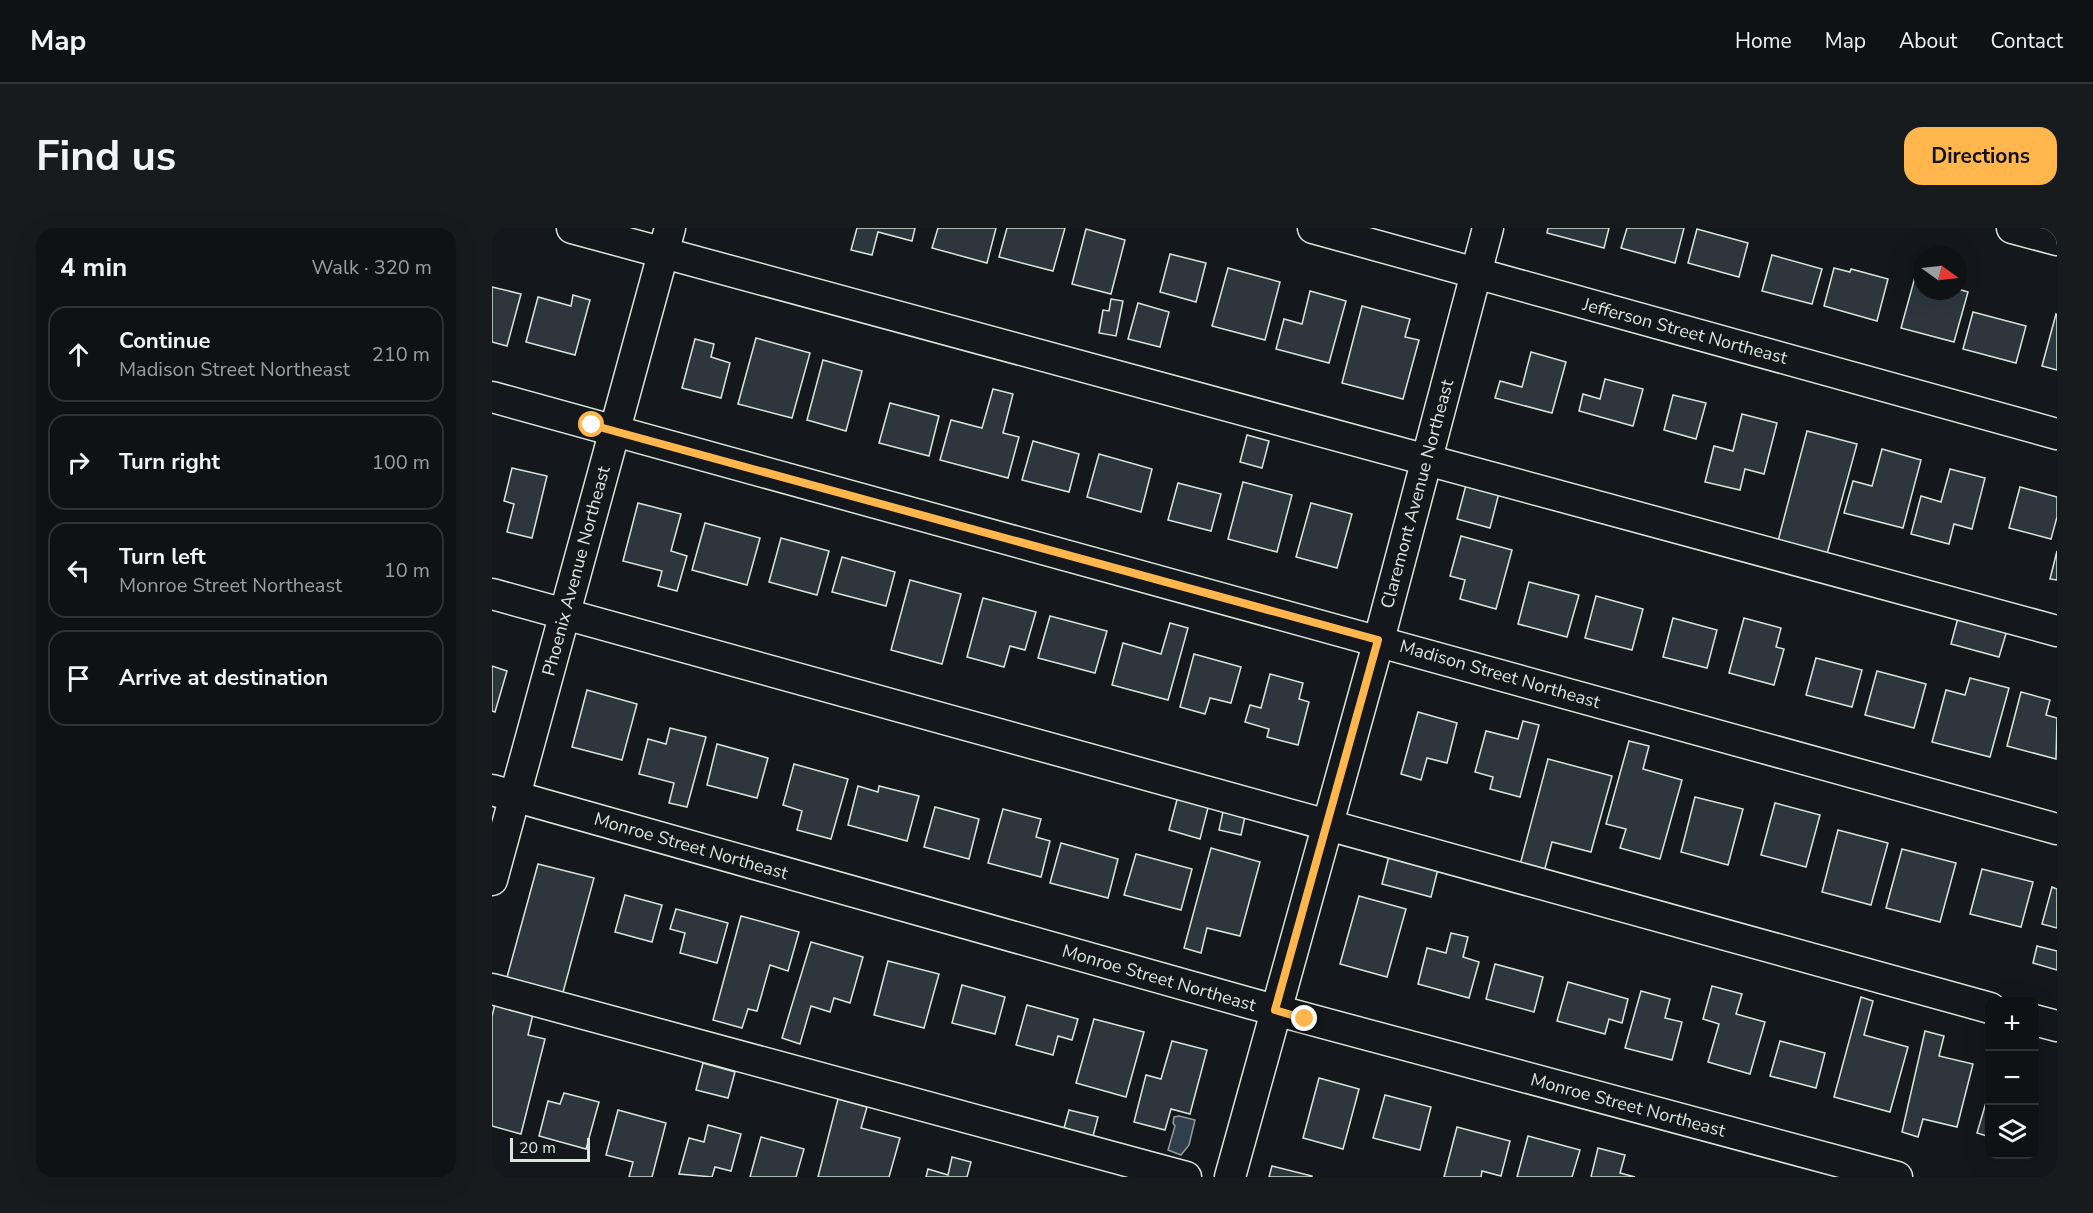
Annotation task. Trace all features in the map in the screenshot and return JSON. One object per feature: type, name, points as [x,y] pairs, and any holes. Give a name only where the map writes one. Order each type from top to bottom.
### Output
[{"type":"street","points":[[572,228],[667,241],[1427,459],[2057,631]]},
{"type":"street","name":"Jefferson Street Northeast","points":[[1314,228],[2057,434]]},
{"type":"street","name":"Claremont Avenue Northeast","points":[[1230,1177],[1378,640],[1488,228]]},
{"type":"street","points":[[2012,228],[2057,240]]},
{"type":"street","name":"Phoenix Avenue Northeast","points":[[492,880],[503,793],[564,615],[667,241]]},
{"type":"street","name":"Madison Street Northeast","points":[[492,397],[2057,829]]},
{"type":"street","points":[[492,594],[1328,823],[1985,1007]]},
{"type":"street","name":"Monroe Street Northeast","points":[[503,793],[1275,1010],[1897,1177]]},
{"type":"street","points":[[492,989],[1186,1177]]},
{"type":"street","points":[[2039,1021],[2057,1026]]},
{"type":"water","points":[[1174,1117],[1195,1120],[1189,1145],[1181,1155],[1168,1150],[1175,1126]]},
{"type":"building","points":[[857,228],[915,228],[912,241],[878,232],[872,255],[851,250]]},
{"type":"building","points":[[938,228],[996,228],[987,263],[932,248]]},
{"type":"building","points":[[1007,228],[1065,228],[1053,271],[999,257]]},
{"type":"building","points":[[1548,228],[1609,228],[1604,248],[1547,233]]},
{"type":"building","points":[[1627,228],[1684,228],[1675,263],[1621,248]]},
{"type":"building","points":[[1086,229],[1125,240],[1111,294],[1072,284]]},
{"type":"building","points":[[1697,229],[1748,243],[1739,277],[1688,263]]},
{"type":"building","points":[[1170,254],[1206,263],[1196,302],[1160,292]]},
{"type":"building","points":[[1772,255],[1822,269],[1812,304],[1762,291]]},
{"type":"building","points":[[1228,268],[1280,282],[1265,340],[1212,326]]},
{"type":"building","points":[[1834,268],[1850,272],[1851,269],[1888,279],[1877,321],[1824,306]]},
{"type":"building","points":[[1913,284],[1913,300],[1966,300],[1954,342],[1901,328]]},
{"type":"building","points":[[492,287],[521,294],[507,346],[492,342]]},
{"type":"building","points":[[1310,291],[1346,301],[1329,363],[1276,349],[1284,319],[1302,324]]},
{"type":"building","points":[[573,295],[590,300],[575,355],[526,342],[538,297],[571,306]]},
{"type":"building","points":[[1111,299],[1123,301],[1116,336],[1099,333],[1103,310],[1109,311]]},
{"type":"building","points":[[1138,303],[1169,312],[1160,347],[1128,339]]},
{"type":"building","points":[[1362,306],[1410,319],[1405,337],[1419,340],[1403,399],[1342,383]]},
{"type":"building","points":[[1973,312],[2026,326],[2016,363],[1963,349]]},
{"type":"building","points":[[2057,315],[2057,370],[2042,366]]},
{"type":"building","points":[[756,338],[810,353],[792,418],[738,404]]},
{"type":"building","points":[[695,339],[714,344],[711,357],[730,363],[721,398],[682,388]]},
{"type":"building","points":[[1531,352],[1566,362],[1552,413],[1495,398],[1500,381],[1522,387]]},
{"type":"building","points":[[823,360],[862,371],[846,431],[807,420]]},
{"type":"building","points":[[1605,379],[1643,389],[1633,426],[1579,411],[1583,394],[1600,399]]},
{"type":"building","points":[[993,389],[1013,394],[1003,433],[1019,437],[1008,478],[940,460],[951,420],[982,428]]},
{"type":"building","points":[[1673,395],[1706,403],[1696,439],[1664,430]]},
{"type":"building","points":[[890,403],[939,416],[929,456],[879,443]]},
{"type":"building","points":[[1742,414],[1777,423],[1764,474],[1745,469],[1740,490],[1705,482],[1714,446],[1733,451]]},
{"type":"building","points":[[1807,431],[1857,444],[1827,554],[1778,541]]},
{"type":"building","points":[[1247,435],[1269,441],[1262,468],[1240,462]]},
{"type":"building","points":[[1033,441],[1079,454],[1069,492],[1022,480]]},
{"type":"building","points":[[1882,449],[1921,460],[1903,528],[1844,513],[1853,481],[1872,486]]},
{"type":"building","points":[[1099,454],[1152,469],[1141,512],[1087,497]]},
{"type":"building","points":[[512,468],[547,476],[532,538],[507,532],[514,504],[504,501]]},
{"type":"building","points":[[1950,469],[1985,478],[1972,529],[1954,524],[1949,544],[1911,534],[1921,496],[1941,502]]},
{"type":"building","points":[[1243,482],[1292,495],[1277,552],[1228,539]]},
{"type":"building","points":[[1178,483],[1221,494],[1211,531],[1168,520]]},
{"type":"building","points":[[1466,485],[1499,493],[1490,528],[1457,519]]},
{"type":"building","points":[[2020,487],[2057,497],[2057,517],[2051,539],[2009,528]]},
{"type":"building","points":[[638,503],[681,514],[671,551],[687,556],[677,591],[658,586],[662,571],[623,561]]},
{"type":"building","points":[[1311,503],[1352,514],[1337,568],[1296,557]]},
{"type":"building","points":[[705,523],[760,538],[747,585],[692,570]]},
{"type":"building","points":[[1461,536],[1512,550],[1496,609],[1460,599],[1465,580],[1450,576]]},
{"type":"building","points":[[781,538],[829,551],[817,595],[769,582]]},
{"type":"building","points":[[2057,551],[2057,580],[2050,579]]},
{"type":"building","points":[[842,557],[895,572],[886,606],[832,592]]},
{"type":"building","points":[[910,580],[961,594],[942,664],[891,650]]},
{"type":"building","points":[[1529,582],[1579,595],[1567,637],[1518,624]]},
{"type":"building","points":[[1596,596],[1643,609],[1632,650],[1585,638]]},
{"type":"building","points":[[983,598],[1036,612],[1025,650],[1010,646],[1004,667],[967,657]]},
{"type":"building","points":[[1959,614],[2008,627],[1999,657],[1951,644]]},
{"type":"building","points":[[1050,616],[1107,631],[1095,673],[1038,658]]},
{"type":"building","points":[[1673,618],[1717,630],[1707,668],[1663,657]]},
{"type":"building","points":[[1744,618],[1781,628],[1776,647],[1784,649],[1774,685],[1729,673]]},
{"type":"building","points":[[1170,623],[1188,628],[1168,700],[1112,685],[1123,643],[1161,654]]},
{"type":"building","points":[[1194,654],[1241,667],[1231,703],[1210,698],[1205,714],[1180,707]]},
{"type":"building","points":[[1816,658],[1862,670],[1852,707],[1806,695]]},
{"type":"building","points":[[492,666],[507,671],[495,712],[492,711]]},
{"type":"building","points":[[1877,671],[1926,684],[1914,728],[1865,715]]},
{"type":"building","points":[[1270,674],[1303,683],[1299,699],[1309,702],[1298,745],[1267,737],[1269,729],[1245,722],[1250,705],[1261,708]]},
{"type":"building","points":[[1970,678],[2009,688],[1990,757],[1932,742],[1946,690],[1965,695]]},
{"type":"building","points":[[587,690],[637,704],[622,760],[572,747]]},
{"type":"building","points":[[2021,692],[2050,700],[2046,715],[2057,718],[2056,759],[2007,746]]},
{"type":"building","points":[[1418,712],[1457,723],[1447,763],[1427,758],[1421,780],[1401,774]]},
{"type":"building","points":[[1523,721],[1539,725],[1520,797],[1490,789],[1493,777],[1475,772],[1486,731],[1518,739]]},
{"type":"building","points":[[670,728],[706,737],[687,807],[669,803],[674,783],[639,774],[648,739],[666,744]]},
{"type":"building","points":[[1629,741],[1649,746],[1643,769],[1682,780],[1660,859],[1620,848],[1626,829],[1606,824]]},
{"type":"building","points":[[717,744],[768,758],[757,798],[707,785]]},
{"type":"building","points":[[1548,759],[1612,776],[1591,852],[1552,842],[1544,872],[1520,865]]},
{"type":"building","points":[[794,764],[848,779],[831,839],[797,830],[802,811],[783,805]]},
{"type":"building","points":[[858,786],[878,792],[879,786],[919,796],[907,841],[848,825]]},
{"type":"building","points":[[1178,796],[1209,804],[1200,839],[1169,830]]},
{"type":"building","points":[[1695,797],[1743,809],[1728,865],[1681,852]]},
{"type":"building","points":[[1775,803],[1820,815],[1806,867],[1761,855]]},
{"type":"building","points":[[935,807],[979,819],[969,859],[924,847]]},
{"type":"building","points":[[1224,807],[1246,812],[1241,835],[1219,830]]},
{"type":"building","points":[[1003,809],[1041,819],[1036,837],[1050,841],[1041,877],[988,863]]},
{"type":"building","points":[[1838,830],[1888,843],[1871,905],[1822,892]]},
{"type":"building","points":[[1061,843],[1118,859],[1108,898],[1050,883]]},
{"type":"building","points":[[1211,848],[1260,862],[1240,936],[1207,928],[1201,953],[1184,948]]},
{"type":"building","points":[[1902,849],[1956,863],[1940,922],[1886,908]]},
{"type":"building","points":[[1390,852],[1439,865],[1431,897],[1382,884]]},
{"type":"building","points":[[1136,854],[1192,869],[1181,910],[1124,895]]},
{"type":"building","points":[[538,864],[594,878],[562,996],[506,981]]},
{"type":"building","points":[[1982,869],[2033,882],[2021,927],[1970,914]]},
{"type":"building","points":[[2052,887],[2057,889],[2057,928],[2042,924]]},
{"type":"building","points":[[625,895],[662,905],[652,942],[615,932]]},
{"type":"building","points":[[1359,896],[1406,909],[1387,977],[1340,964]]},
{"type":"building","points":[[676,909],[728,923],[717,963],[680,953],[685,933],[670,929]]},
{"type":"building","points":[[741,916],[799,932],[788,971],[770,965],[757,1011],[748,1009],[742,1028],[713,1020]]},
{"type":"building","points":[[1451,933],[1468,937],[1463,957],[1479,962],[1469,998],[1418,984],[1427,948],[1446,953]]},
{"type":"building","points":[[811,942],[863,957],[850,1003],[834,998],[830,1012],[811,1006],[800,1044],[782,1038]]},
{"type":"building","points":[[2037,946],[2057,951],[2057,970],[2033,963]]},
{"type":"building","points":[[888,961],[939,974],[924,1028],[874,1015]]},
{"type":"building","points":[[1495,964],[1543,977],[1534,1012],[1486,999]]},
{"type":"building","points":[[1568,982],[1628,999],[1622,1023],[1609,1019],[1605,1034],[1557,1021]]},
{"type":"building","points":[[962,985],[1005,997],[995,1034],[952,1023]]},
{"type":"building","points":[[1712,986],[1742,994],[1736,1014],[1765,1022],[1750,1074],[1708,1062],[1719,1024],[1703,1019]]},
{"type":"building","points":[[1641,991],[1670,999],[1665,1018],[1682,1022],[1672,1060],[1625,1048]]},
{"type":"building","points":[[1861,997],[1873,1001],[1864,1035],[1908,1047],[1890,1112],[1834,1097]]},
{"type":"building","points":[[495,1004],[533,1014],[528,1035],[545,1039],[521,1134],[492,1126],[492,1016]]},
{"type":"building","points":[[1027,1005],[1078,1019],[1072,1040],[1058,1036],[1053,1055],[1016,1045]]},
{"type":"building","points":[[1094,1019],[1144,1032],[1126,1097],[1076,1083]]},
{"type":"building","points":[[1925,1031],[1944,1036],[1939,1056],[1973,1064],[1957,1127],[1923,1119],[1918,1137],[1902,1132]]},
{"type":"building","points":[[1172,1041],[1207,1050],[1190,1114],[1171,1109],[1165,1130],[1134,1122],[1146,1075],[1161,1079]]},
{"type":"building","points":[[1780,1041],[1825,1053],[1816,1088],[1770,1076]]},
{"type":"building","points":[[703,1063],[735,1072],[728,1098],[696,1090]]},
{"type":"building","points":[[1319,1078],[1359,1089],[1343,1149],[1303,1138]]},
{"type":"building","points":[[564,1093],[599,1102],[586,1149],[539,1136],[548,1101],[560,1104]]},
{"type":"building","points":[[1385,1095],[1431,1107],[1420,1150],[1373,1138]]},
{"type":"building","points":[[838,1099],[867,1107],[861,1128],[900,1138],[889,1177],[818,1177]]},
{"type":"building","points":[[1985,1106],[1985,1135],[1977,1133]]},
{"type":"building","points":[[618,1110],[666,1123],[652,1177],[629,1177],[633,1162],[606,1155]]},
{"type":"building","points":[[1069,1110],[1098,1117],[1093,1136],[1064,1128]]},
{"type":"building","points":[[708,1125],[741,1134],[731,1171],[715,1167],[712,1177],[679,1174],[689,1138],[704,1142]]},
{"type":"building","points":[[1457,1127],[1510,1141],[1501,1176],[1482,1171],[1481,1177],[1444,1177]]},
{"type":"building","points":[[1528,1136],[1580,1150],[1572,1177],[1517,1177]]},
{"type":"building","points":[[761,1137],[804,1149],[796,1177],[750,1177]]},
{"type":"building","points":[[1598,1148],[1625,1155],[1620,1173],[1635,1177],[1591,1177]]},
{"type":"building","points":[[952,1157],[971,1162],[967,1177],[926,1177],[928,1169],[948,1175]]},
{"type":"building","points":[[1272,1166],[1312,1176],[1312,1177],[1269,1177]]},
{"type":"route","points":[[592,425],[1378,640],[1275,1010],[1305,1019]]}]
